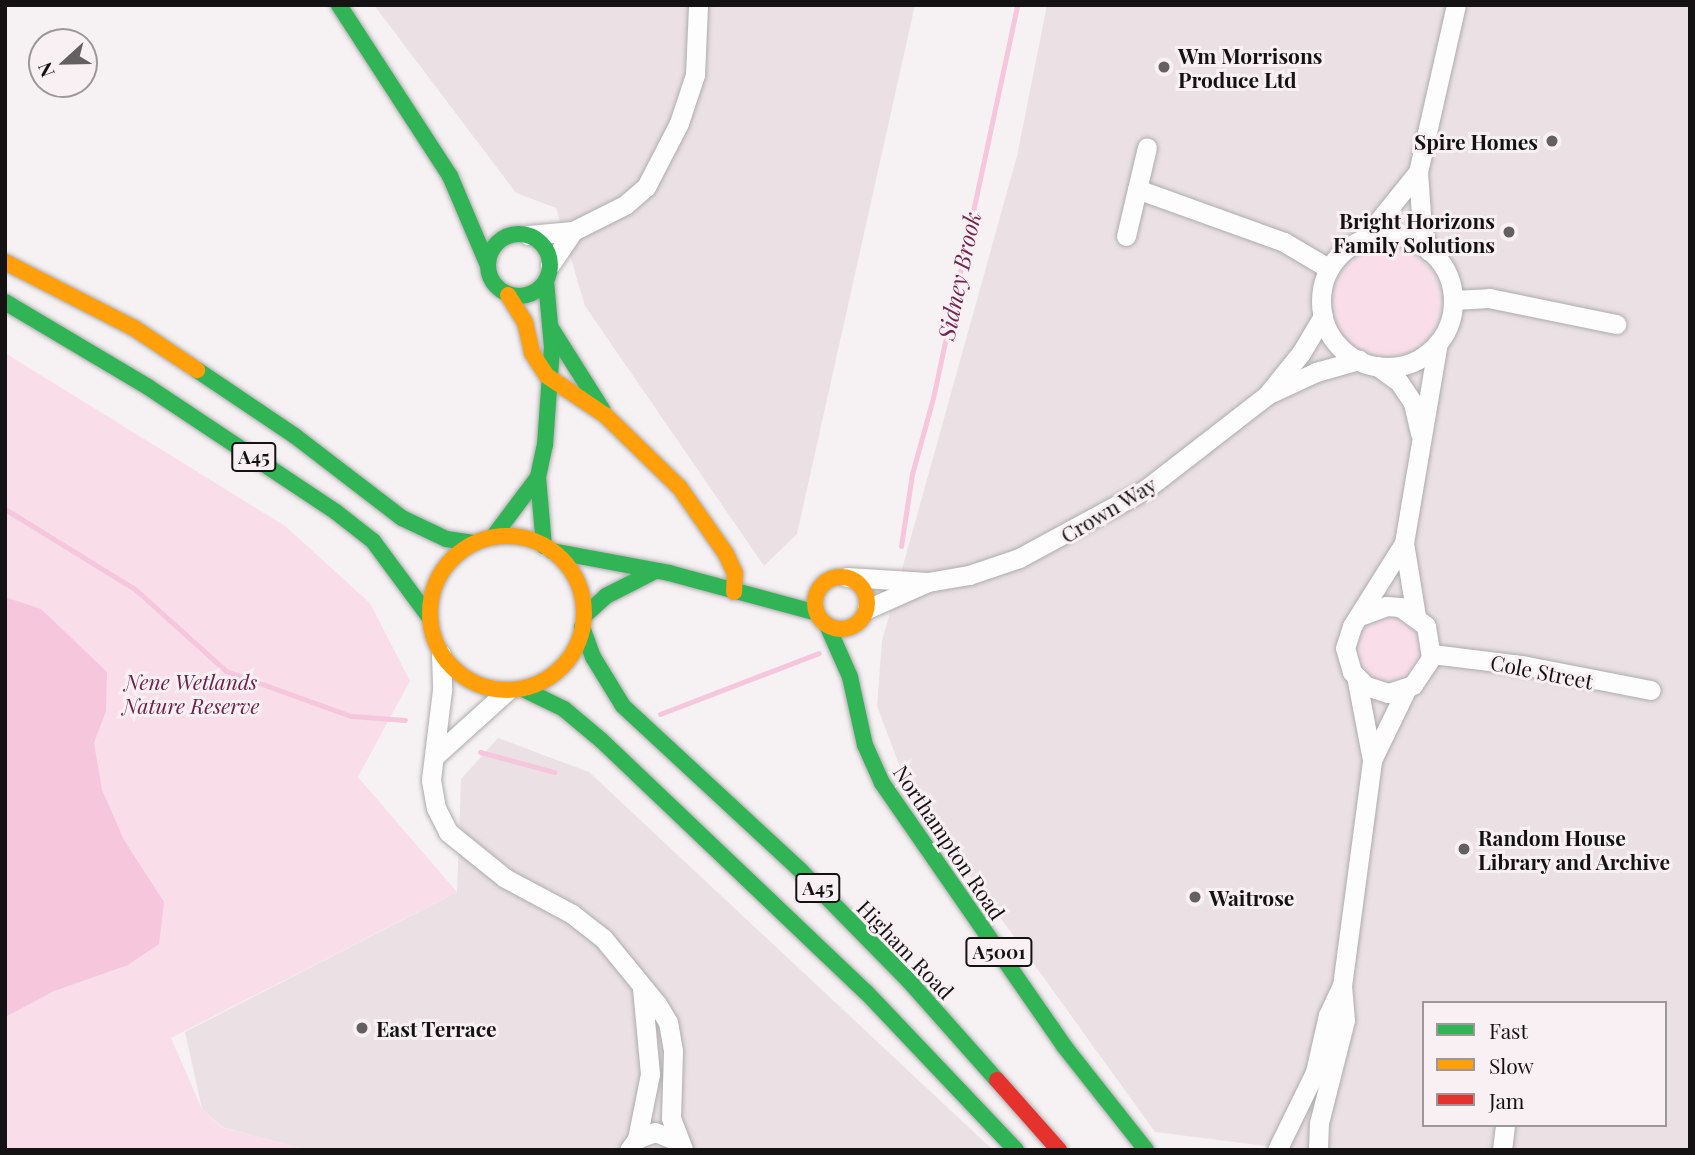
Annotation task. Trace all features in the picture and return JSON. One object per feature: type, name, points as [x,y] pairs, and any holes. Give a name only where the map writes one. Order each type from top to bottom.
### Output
[{"type":"main road","points":[[338,5],[381,65],[461,199],[492,282],[508,295],[525,322],[532,353],[547,376],[605,415],[655,460],[707,523],[735,573],[734,592]]},
{"type":"main road","points":[[461,199],[518,235],[542,244],[548,273],[551,328],[545,445],[538,477],[548,549],[576,580],[583,622]]},
{"type":"main road","points":[[487,263],[495,244],[518,235]]},
{"type":"main road","name":"A45","points":[[5,262],[134,328],[295,436],[402,518],[446,539],[474,543]]},
{"type":"main road","points":[[508,295],[529,295],[548,273]]},
{"type":"main road","name":"A45","points":[[5,302],[148,387],[336,512],[373,541],[430,618]]},
{"type":"main road","points":[[551,328],[605,415]]},
{"type":"main road","points":[[493,537],[538,477]]},
{"type":"main road","points":[[655,571],[606,596],[583,622],[562,667],[515,690],[469,681],[441,654],[430,618],[436,582],[446,566],[474,543],[493,537],[528,539],[548,549],[655,571],[763,598],[843,629],[862,616],[862,587],[847,577],[831,579],[819,589],[763,598]]},
{"type":"main road","name":"A5001","points":[[819,589],[822,619]]},
{"type":"main road","name":"Northampton Road","points":[[850,677],[862,616]]},
{"type":"main road","name":"Northampton Road","points":[[822,619],[850,677],[865,745],[882,783],[1064,1046],[1129,1134],[1146,1150]]},
{"type":"main road","name":"Higham Road","points":[[583,622],[593,657],[623,706],[801,871],[918,991],[1059,1150]]},
{"type":"main road","name":"A45","points":[[515,690],[564,709],[601,740],[866,992],[1016,1150]]},
{"type":"street","points":[[518,235],[573,231],[625,205],[646,187],[663,161],[695,75],[698,5]]},
{"type":"street","points":[[1429,251],[1422,229],[1418,172],[1456,5]]},
{"type":"street","points":[[1126,236],[1147,147]]},
{"type":"street","points":[[1418,172],[1364,240],[1328,268],[1321,296],[1323,316],[1333,340],[1399,382],[1413,403],[1420,433]]},
{"type":"street","points":[[1137,189],[1284,242],[1328,268]]},
{"type":"street","points":[[548,273],[573,231]]},
{"type":"street","points":[[1364,240],[1398,236],[1429,251],[1441,262],[1453,300],[1448,328],[1438,343],[1410,363],[1368,363]]},
{"type":"street","points":[[1453,300],[1489,298],[1616,324]]},
{"type":"street","name":"Crown Way","points":[[847,577],[928,582],[969,575],[1020,558],[1112,510],[1177,467],[1266,395],[1301,353],[1323,316]]},
{"type":"street","points":[[1416,616],[1404,543],[1420,433],[1431,405],[1438,343]]},
{"type":"street","name":"Crown Way","points":[[1266,395],[1316,372],[1368,363]]},
{"type":"street","points":[[1372,760],[1356,677],[1347,661],[1345,641],[1404,543]]},
{"type":"street","name":"Crown Way","points":[[862,616],[928,582]]},
{"type":"street","points":[[1356,677],[1379,693],[1407,688],[1423,677],[1432,654],[1426,626],[1416,616],[1386,606],[1363,615]]},
{"type":"street","points":[[441,654],[442,690],[431,780],[436,808],[448,832],[496,872],[572,914],[603,938],[668,1022],[680,1145]]},
{"type":"street","name":"Cole Street","points":[[1432,654],[1522,665],[1651,690]]},
{"type":"street","points":[[1318,1150],[1319,1123],[1345,1020],[1342,986],[1372,760],[1407,688]]},
{"type":"street","points":[[435,756],[515,690]]},
{"type":"street","points":[[1277,1150],[1315,1072],[1328,1015],[1342,986]]},
{"type":"street","points":[[633,1144],[650,1074],[641,1011],[642,988]]},
{"type":"street","points":[[1502,1150],[1505,1127]]},
{"type":"street","points":[[633,1144],[655,1132],[680,1145]]},
{"type":"shaded area","points":[[374,5],[915,5],[797,534],[764,566],[585,306],[556,208],[516,193]]},
{"type":"shaded area","points":[[1047,5],[1690,5],[1690,1150],[1299,1150],[1155,1132],[909,791],[877,706],[882,641],[1017,156]]},
{"type":"shaded area","points":[[5,597],[41,609],[107,672],[106,711],[94,743],[102,790],[124,840],[164,902],[159,944],[128,965],[54,991],[5,1017]]},
{"type":"shaded area","points":[[498,738],[589,772],[993,1150],[307,1150],[222,1127],[202,1109],[185,1032],[457,892],[461,779]]},
{"type":"green space","points":[[1387,249],[1407,253],[1425,264],[1436,282],[1440,302],[1436,322],[1425,340],[1407,351],[1387,355],[1367,351],[1349,340],[1338,322],[1334,302],[1338,282],[1349,264],[1367,253]]},
{"type":"green space","name":"Nene Wetlands Nature Reserve","points":[[5,353],[285,526],[370,603],[410,681],[358,777],[457,892],[171,1038],[202,1109],[221,1127],[307,1150],[5,1150]]},
{"type":"green space","points":[[1389,619],[1411,628],[1420,650],[1411,672],[1389,681],[1367,672],[1358,650],[1367,628]]},
{"type":"waterway","name":"Sidney Brook","points":[[901,546],[912,474],[933,398],[1017,5]]},
{"type":"waterway","points":[[5,509],[136,590],[226,671],[351,716],[405,720]]},
{"type":"waterway","points":[[660,714],[819,653]]},
{"type":"waterway","points":[[480,752],[554,772]]},
{"type":"traffic: fast","points":[[339,5],[450,176],[487,263]]},
{"type":"traffic: fast","points":[[513,234],[525,234],[541,243],[548,253],[550,265],[548,277],[541,287],[525,296],[513,296],[502,291],[493,282],[488,271],[488,259],[493,248],[502,239],[513,234]]},
{"type":"traffic: fast","points":[[544,546],[538,477],[545,445],[552,347],[546,281]]},
{"type":"traffic: fast","points":[[5,302],[148,387],[336,512],[373,541],[430,618]]},
{"type":"traffic: fast","points":[[551,328],[602,409]]},
{"type":"traffic: fast","points":[[197,370],[295,436],[402,518],[446,539],[474,543]]},
{"type":"traffic: fast","points":[[493,537],[538,477]]},
{"type":"traffic: fast","points":[[552,551],[669,573],[817,613]]},
{"type":"traffic: fast","points":[[584,616],[606,596],[655,571]]},
{"type":"traffic: fast","points":[[827,625],[850,677],[865,745],[882,783],[1064,1046],[1146,1150]]},
{"type":"traffic: fast","points":[[582,627],[593,657],[623,706],[801,871],[909,981],[997,1080]]},
{"type":"traffic: fast","points":[[523,689],[564,709],[601,740],[866,992],[1016,1150]]},
{"type":"traffic: slow","points":[[5,262],[134,328],[197,370]]},
{"type":"traffic: slow","points":[[508,295],[525,322],[532,353],[547,376],[605,415],[680,488],[726,554],[735,573],[734,592]]},
{"type":"traffic: slow","points":[[507,536],[536,542],[561,559],[578,584],[584,613],[578,642],[561,667],[536,684],[507,690],[478,684],[453,667],[436,642],[430,613],[436,584],[453,559],[478,542],[507,536]]},
{"type":"traffic: slow","points":[[841,577],[851,579],[859,585],[865,593],[867,603],[865,613],[859,621],[851,627],[841,629],[831,627],[823,621],[817,613],[815,603],[817,593],[823,585],[831,579],[841,577]]},
{"type":"traffic: jam","points":[[997,1080],[1059,1150]]},
{"type":"place","name":"Wm Morrisons Produce Ltd","points":[[1164,67]]},
{"type":"place","name":"Spire Homes","points":[[1552,141]]},
{"type":"place","name":"Bright Horizons Family Solutions","points":[[1509,232]]},
{"type":"place","name":"Random House Library and Archive","points":[[1464,849]]},
{"type":"place","name":"Waitrose","points":[[1195,897]]},
{"type":"place","name":"East Terrace","points":[[362,1028]]}]
